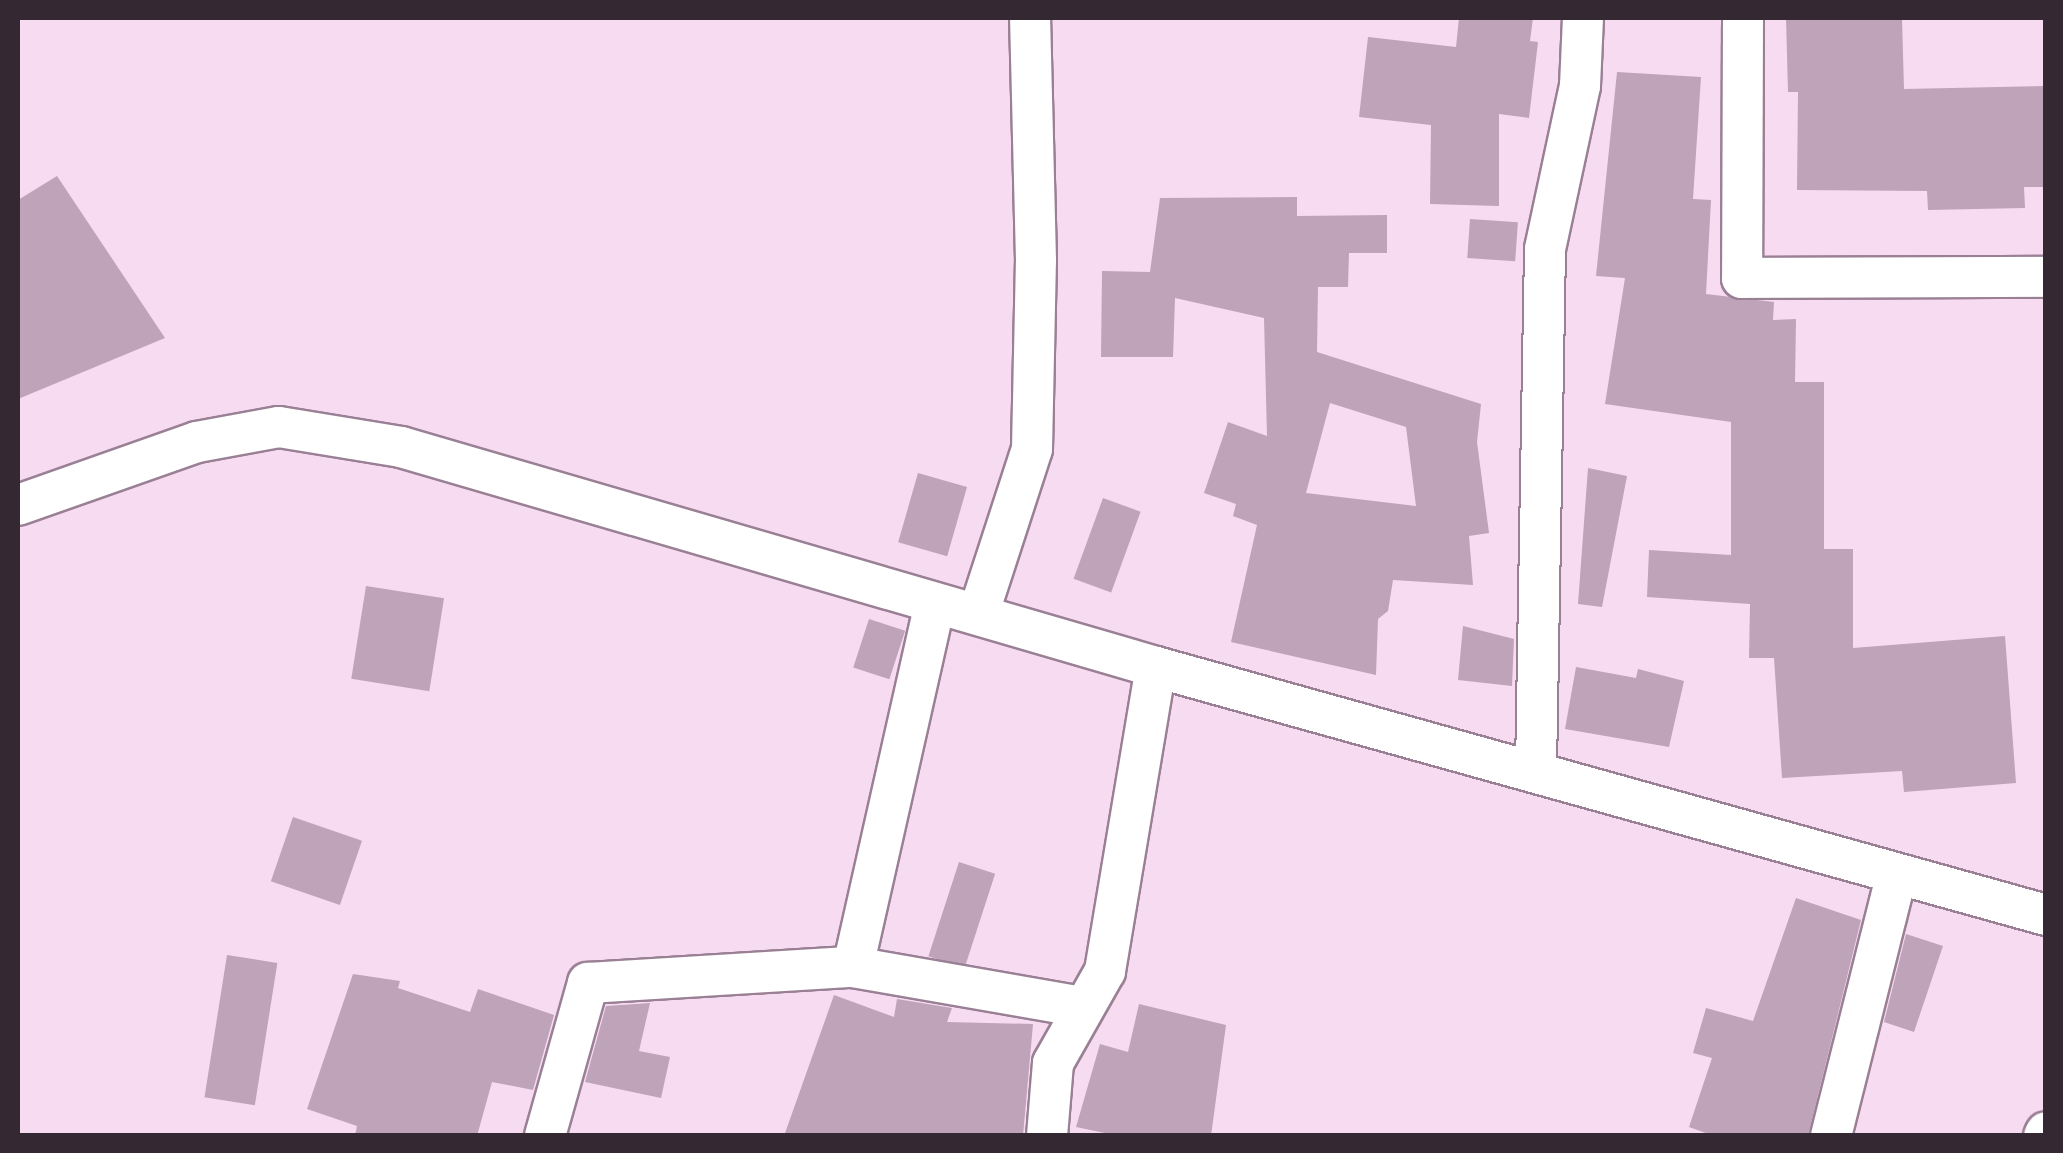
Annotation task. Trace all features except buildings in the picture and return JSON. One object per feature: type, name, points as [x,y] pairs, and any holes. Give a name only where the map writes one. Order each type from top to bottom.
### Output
[{"type":"street","points":[[979,612],[1032,448],[1036,260],[1030,18]]},
{"type":"street","points":[[1536,769],[1545,250],[1580,86],[1583,18]]},
{"type":"street","points":[[1744,18],[1742,278],[2046,277]]},
{"type":"street","points":[[18,505],[198,442],[278,427],[401,446],[935,604],[979,612],[1156,667],[1536,769],[2046,915]]},
{"type":"street","points":[[853,967],[935,604]]},
{"type":"street","points":[[1047,1136],[1053,1063],[1082,1006],[1105,972],[1156,667]]},
{"type":"street","points":[[1831,1136],[1896,874]]},
{"type":"street","points":[[545,1136],[588,983],[853,967],[1082,1006]]}]
